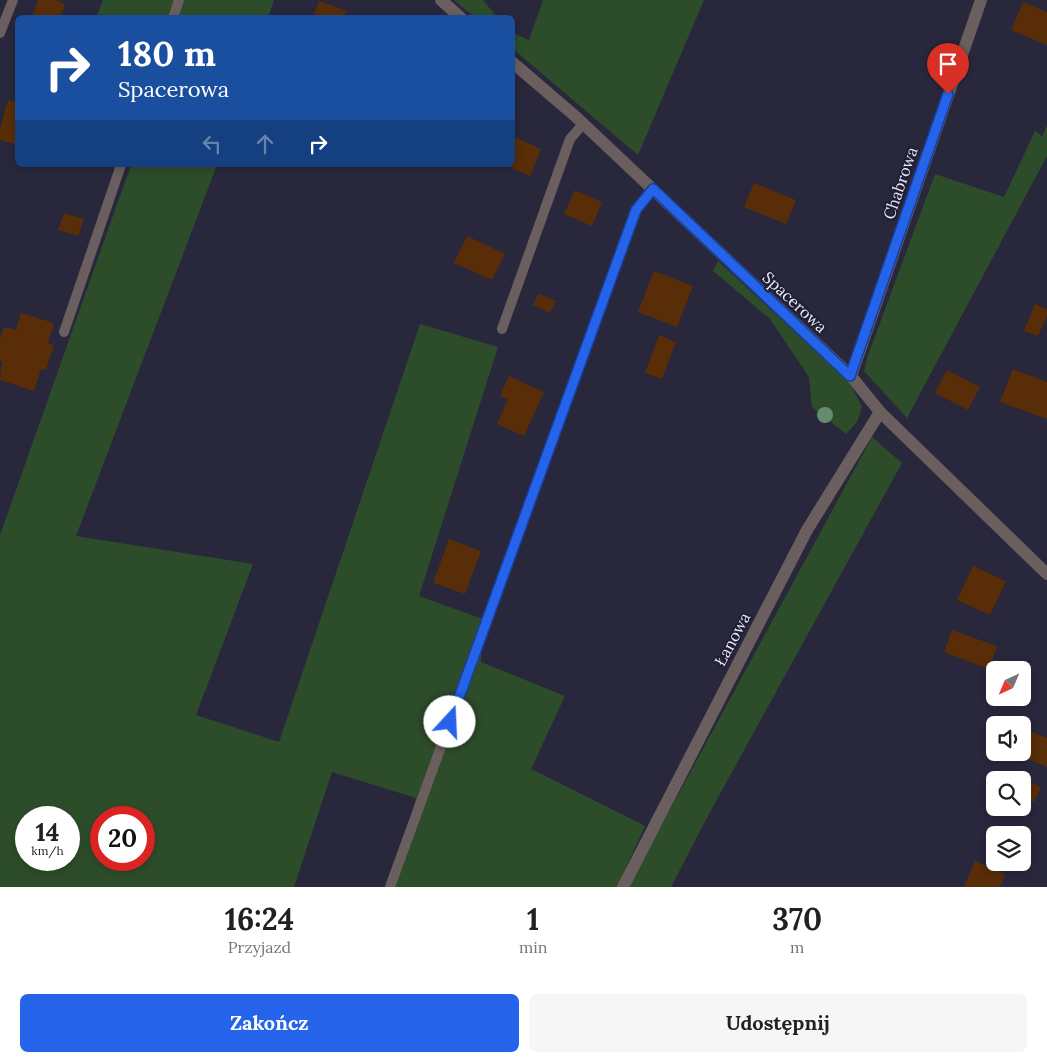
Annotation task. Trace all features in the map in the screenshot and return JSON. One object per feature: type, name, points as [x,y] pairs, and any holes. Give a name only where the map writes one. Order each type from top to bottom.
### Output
[{"type":"street","points":[[441,0],[458,15]]},
{"type":"street","name":"Chabrowa","points":[[850,376],[981,0]]},
{"type":"street","name":"Spacerowa","points":[[515,65],[653,189],[850,376],[880,412],[1047,574]]},
{"type":"street","name":"Łanowa","points":[[623,887],[807,530],[880,412]]},
{"type":"lane","points":[[0,33],[12,0]]},
{"type":"lane","points":[[174,15],[178,0]]},
{"type":"lane","points":[[502,329],[570,138],[583,124]]},
{"type":"lane","points":[[64,332],[121,167]]},
{"type":"lane","points":[[390,887],[636,210],[653,189]]},
{"type":"green space","points":[[103,0],[274,0],[269,15],[97,15]]},
{"type":"green space","points":[[454,0],[483,0],[495,15],[472,15]]},
{"type":"green space","points":[[543,0],[704,0],[638,155],[515,51],[515,34],[529,40]]},
{"type":"green space","points":[[1047,126],[1047,156],[907,418],[864,371],[867,358],[935,174],[1004,197],[1035,131],[1042,136]]},
{"type":"green space","points":[[130,167],[216,167],[76,536],[253,564],[196,715],[279,742],[420,324],[498,347],[419,596],[483,619],[481,662],[565,696],[531,769],[645,826],[617,887],[392,887],[416,798],[332,772],[294,887],[0,887],[0,535]]},
{"type":"green space","points":[[718,261],[850,383],[862,407],[857,422],[846,434],[812,407],[809,377],[770,319],[713,271]]},
{"type":"green space","points":[[872,437],[902,463],[710,812],[671,887],[628,887]]},
{"type":"building","points":[[38,0],[55,0],[65,4],[61,15],[33,15]]},
{"type":"building","points":[[319,1],[347,11],[345,15],[314,15]]},
{"type":"building","points":[[1023,2],[1047,12],[1047,45],[1011,30]]},
{"type":"building","points":[[8,100],[15,101],[15,144],[0,140],[0,129]]},
{"type":"building","points":[[515,137],[541,149],[530,176],[510,167],[515,167]]},
{"type":"building","points":[[754,183],[796,200],[786,224],[744,207]]},
{"type":"building","points":[[575,190],[602,202],[592,226],[564,214]]},
{"type":"building","points":[[64,213],[84,219],[78,236],[58,230]]},
{"type":"building","points":[[467,236],[505,254],[492,280],[454,263]]},
{"type":"building","points":[[654,271],[693,286],[677,327],[638,312]]},
{"type":"building","points":[[538,294],[556,301],[550,313],[533,305]]},
{"type":"building","points":[[1035,304],[1047,309],[1047,316],[1038,336],[1024,331]]},
{"type":"building","points":[[21,313],[54,323],[48,343],[54,345],[46,370],[41,369],[34,391],[0,380],[2,362],[0,361],[0,338],[4,327],[16,330]]},
{"type":"building","points":[[659,335],[676,342],[662,379],[645,373]]},
{"type":"building","points":[[1013,369],[1047,382],[1047,419],[1000,402]]},
{"type":"building","points":[[947,370],[980,387],[968,410],[935,393]]},
{"type":"building","points":[[509,376],[544,392],[524,436],[497,424],[508,399],[500,396]]},
{"type":"building","points":[[449,539],[481,551],[465,594],[433,583]]},
{"type":"building","points":[[973,566],[1006,581],[990,615],[957,600]]},
{"type":"building","points":[[952,630],[997,646],[992,661],[986,661],[986,668],[944,652]]},
{"type":"building","points":[[1031,732],[1047,738],[1047,767],[1031,760]]},
{"type":"building","points":[[1031,782],[1041,787],[1034,802],[1031,801]]},
{"type":"building","points":[[975,861],[986,866],[986,871],[998,871],[1005,874],[1000,887],[964,887]]},
{"type":"route","points":[[450,722],[636,210],[653,189],[850,376],[948,94]]}]
